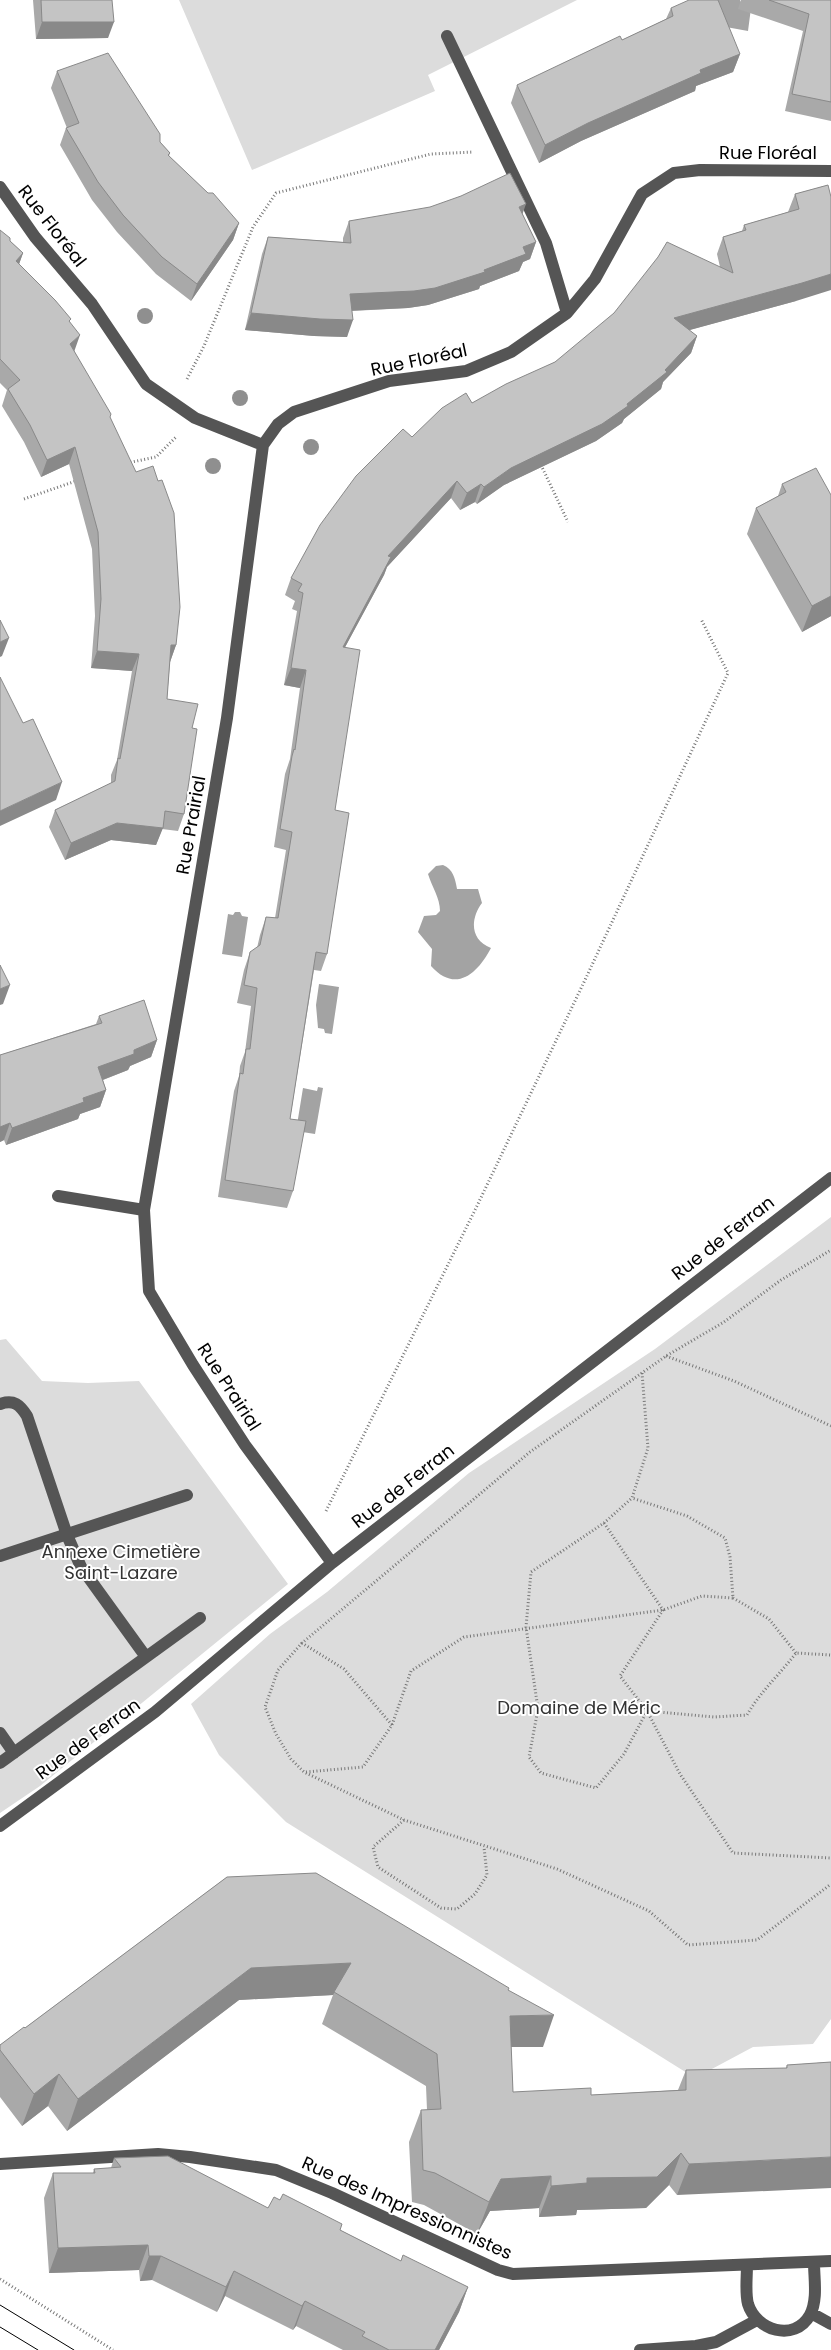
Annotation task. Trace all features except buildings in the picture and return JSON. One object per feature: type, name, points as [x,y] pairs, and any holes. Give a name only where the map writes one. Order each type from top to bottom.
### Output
[{"type":"street","points":[[446,36],[546,243],[567,313]]},
{"type":"street","name":"Rue Floréal","points":[[0,187],[34,237],[92,304],[146,384],[195,418],[263,445],[278,424],[294,412],[389,381],[466,371],[511,352],[567,313],[595,279],[642,194],[674,173],[700,170],[831,171]]},
{"type":"street","name":"Rue Prairial","points":[[263,445],[227,718],[144,1210],[150,1291],[193,1365],[245,1445],[332,1563]]},
{"type":"street","name":"Rue de Ferran","points":[[0,1826],[154,1712],[332,1563],[831,1178]]},
{"type":"street","points":[[58,1196],[144,1210]]},
{"type":"street","points":[[0,1404],[14,1402],[21,1406],[27,1416],[66,1535],[80,1567],[146,1657]]},
{"type":"street","points":[[0,1556],[187,1495]]},
{"type":"street","points":[[0,1763],[200,1618]]},
{"type":"street","points":[[0,1734],[14,1753]]},
{"type":"street","name":"Rue des Impressionnistes","points":[[0,2164],[158,2154],[276,2170],[498,2270],[513,2274],[831,2261]]},
{"type":"street","points":[[747,2265],[748,2303],[757,2320],[768,2328],[780,2332],[794,2330],[807,2320],[811,2313],[815,2298],[814,2262]]},
{"type":"street","points":[[811,2313],[831,2324]]},
{"type":"street","points":[[640,2350],[696,2346],[716,2342],[757,2320]]},
{"type":"path","points":[[174,404],[204,346],[252,227],[276,193],[431,154],[502,151]]},
{"type":"path","points":[[126,463],[156,457],[195,418]]},
{"type":"path","points":[[538,459],[568,522]]},
{"type":"path","points":[[24,499],[80,480]]},
{"type":"path","points":[[311,1535],[333,1501],[472,1217],[581,989],[728,672],[701,619]]},
{"type":"path","points":[[831,1250],[781,1280],[724,1322],[666,1356],[530,1452],[302,1643],[278,1670],[266,1707],[276,1734],[291,1759],[304,1772],[404,1820],[557,1869],[649,1911],[688,1945],[757,1940],[831,1884]]},
{"type":"path","points":[[666,1356],[734,1381],[831,1426]]},
{"type":"path","points":[[642,1373],[648,1448],[632,1498],[604,1523],[531,1572],[526,1627],[538,1709],[529,1757],[541,1773],[596,1788],[624,1754],[647,1711]]},
{"type":"path","points":[[632,1498],[687,1516],[725,1538],[730,1557],[733,1598]]},
{"type":"path","points":[[604,1523],[663,1610]]},
{"type":"path","points":[[304,1772],[363,1767],[392,1725],[411,1672],[464,1637],[526,1627],[663,1610],[702,1596],[733,1598],[769,1619],[796,1653],[831,1655]]},
{"type":"path","points":[[663,1610],[620,1676],[647,1711],[680,1774],[733,1853],[831,1858]]},
{"type":"path","points":[[302,1643],[344,1669],[392,1725]]},
{"type":"path","points":[[647,1711],[714,1716],[747,1715],[757,1697],[776,1680],[796,1653]]},
{"type":"path","points":[[404,1820],[373,1847],[378,1868],[441,1908],[457,1908],[475,1894],[487,1876],[484,1847]]},
{"type":"path","points":[[0,2280],[113,2350]]},
{"type":"green space","points":[[179,0],[577,0],[428,75],[435,91],[252,170]]},
{"type":"green space","name":"Domaine de Méric","points":[[831,1217],[831,2019],[813,2044],[753,2047],[695,2078],[286,1822],[219,1755],[191,1704],[270,1634],[327,1592],[469,1473],[655,1349]]},
{"type":"green space","name":"Annexe Cimetière Saint-Lazare","points":[[6,1339],[42,1381],[88,1383],[139,1381],[288,1584],[40,1786],[0,1813],[0,1340]]},
{"type":"shaded area","points":[[714,0],[740,0],[743,7],[751,8],[748,31],[726,27]]},
{"type":"shaded area","points":[[443,865],[451,871],[457,889],[478,889],[482,903],[475,916],[474,928],[479,940],[491,948],[473,972],[466,977],[458,979],[449,979],[431,966],[432,949],[418,932],[424,916],[436,915],[440,911],[440,906],[428,874],[436,866]]},
{"type":"shaded area","points":[[235,912],[240,912],[242,916],[248,917],[242,957],[222,954],[228,914],[233,915]]},
{"type":"shaded area","points":[[319,984],[339,987],[332,1034],[325,1033],[324,1029],[318,1028],[316,1005]]},
{"type":"shaded area","points":[[318,1087],[323,1088],[315,1134],[296,1131],[303,1088],[317,1091]]},
{"type":"tram line","points":[[0,2305],[74,2350]]},
{"type":"tram line","points":[[0,2327],[38,2350]]}]
